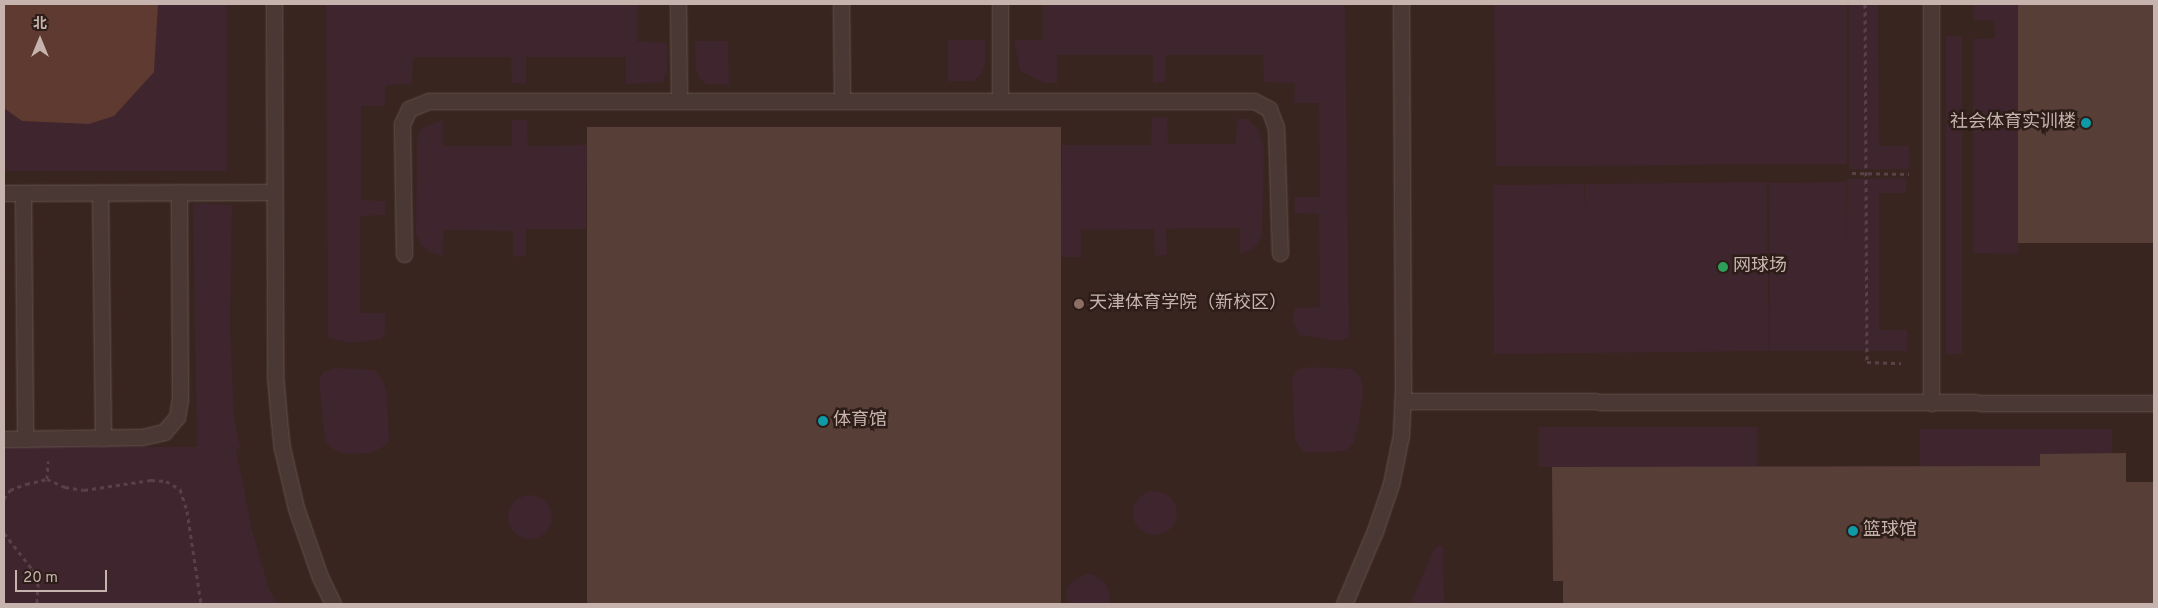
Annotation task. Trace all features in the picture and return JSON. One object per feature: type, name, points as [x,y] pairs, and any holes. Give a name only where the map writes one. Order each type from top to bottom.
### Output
[{"type":"lane","points":[[274,4],[275,375],[282,448],[298,516],[333,604]]},
{"type":"lane","points":[[678,4],[679,101]]},
{"type":"lane","points":[[841,4],[842,101]]},
{"type":"lane","points":[[1000,4],[1000,101]]},
{"type":"lane","points":[[1344,604],[1368,548],[1391,484],[1401,435],[1403,401],[1401,4]]},
{"type":"lane","points":[[1931,4],[1931,403]]},
{"type":"lane","points":[[404,254],[402,124],[409,109],[429,101],[1254,101],[1269,109],[1276,127],[1280,253]]},
{"type":"lane","points":[[4,439],[142,437],[164,432],[177,417],[180,398],[179,192]]},
{"type":"lane","points":[[4,193],[274,192]]},
{"type":"lane","points":[[23,193],[25,439]]},
{"type":"lane","points":[[100,193],[103,438]]},
{"type":"lane","points":[[1403,401],[2154,403]]},
{"type":"path","points":[[1865,4],[1867,362],[1901,363]]},
{"type":"path","points":[[1852,173],[1931,174]]},
{"type":"path","points":[[4,499],[10,490],[26,484],[47,480],[65,487],[84,490],[151,480],[166,481],[180,489],[187,512],[201,604]]},
{"type":"path","points":[[4,534],[32,569],[38,583],[37,604]]},
{"type":"shaded area","points":[[4,4],[227,4],[227,171],[4,171]]},
{"type":"shaded area","points":[[4,4],[158,4],[154,72],[114,116],[89,124],[22,121],[4,108]]},
{"type":"shaded area","points":[[326,4],[637,4],[637,41],[667,43],[667,69],[663,82],[626,84],[626,57],[526,57],[526,84],[512,83],[511,57],[413,57],[412,84],[385,85],[385,106],[361,106],[361,200],[386,201],[385,215],[360,216],[360,313],[385,313],[385,331],[382,339],[350,343],[328,338]]},
{"type":"shaded area","points":[[1043,4],[1345,4],[1349,337],[1341,341],[1299,335],[1293,320],[1295,308],[1320,307],[1319,214],[1294,213],[1295,197],[1320,197],[1319,103],[1294,103],[1295,83],[1264,82],[1263,55],[1166,55],[1165,82],[1153,83],[1153,55],[1057,55],[1057,83],[1044,83],[1020,71],[1014,40],[1043,40]]},
{"type":"shaded area","points":[[1494,4],[1769,4],[1770,164],[1496,166]]},
{"type":"shaded area","points":[[1769,4],[1847,4],[1847,164],[1769,164]]},
{"type":"shaded area","points":[[1849,4],[1878,4],[1879,146],[1909,146],[1909,169],[1849,169]]},
{"type":"shaded area","points":[[1973,4],[2018,4],[2018,254],[1973,253],[1973,39],[1995,38],[1995,21],[1973,20]]},
{"type":"shaded area","points":[[1946,36],[1962,36],[1962,354],[1946,354]]},
{"type":"shaded area","points":[[948,40],[985,40],[985,64],[981,74],[974,81],[948,81]]},
{"type":"shaded area","points":[[695,41],[728,41],[729,85],[707,84],[700,79],[696,69]]},
{"type":"shaded area","points":[[1152,117],[1167,118],[1168,144],[1236,144],[1237,119],[1248,119],[1258,129],[1264,147],[1262,234],[1259,243],[1250,251],[1240,254],[1240,228],[1166,229],[1167,255],[1155,256],[1154,229],[1081,230],[1081,257],[1060,257],[1062,145],[1151,145]]},
{"type":"shaded area","points":[[443,120],[443,146],[512,146],[512,120],[527,120],[528,146],[587,145],[586,229],[526,229],[526,256],[513,257],[513,231],[444,230],[443,256],[430,252],[421,245],[416,234],[417,138],[422,128]]},
{"type":"shaded area","name":"网球场","points":[[1906,178],[1906,193],[1879,193],[1879,330],[1907,330],[1907,351],[1770,351],[1769,183],[1846,182],[1847,246],[1847,179]]},
{"type":"shaded area","points":[[1767,182],[1769,351],[1494,354],[1493,185],[1584,184],[1585,208],[1585,184]]},
{"type":"shaded area","points":[[193,203],[232,205],[230,328],[234,418],[241,449],[236,449],[252,530],[269,589],[277,604],[4,604],[4,446],[197,447]]},
{"type":"shaded area","points":[[1307,367],[1353,369],[1361,378],[1363,393],[1359,421],[1354,442],[1346,451],[1305,453],[1295,441],[1292,379],[1297,370]]},
{"type":"shaded area","points":[[334,368],[375,370],[383,381],[387,394],[389,441],[383,447],[370,453],[344,454],[333,449],[325,441],[319,381],[323,372]]},
{"type":"shaded area","points":[[1539,427],[1757,427],[1757,467],[1539,467]]},
{"type":"shaded area","points":[[1920,429],[2112,429],[2112,454],[2040,454],[2040,466],[1920,466]]},
{"type":"shaded area","points":[[1155,491],[1167,495],[1173,501],[1177,513],[1173,525],[1167,531],[1155,535],[1143,531],[1137,525],[1133,513],[1137,501],[1143,495]]},
{"type":"shaded area","points":[[526,495],[534,495],[546,501],[552,517],[546,533],[534,539],[526,539],[514,533],[508,521],[508,513],[514,501]]},
{"type":"shaded area","points":[[1439,545],[1443,547],[1444,604],[1410,604],[1435,548]]},
{"type":"shaded area","points":[[1086,574],[1093,575],[1105,582],[1110,594],[1109,604],[1068,604],[1066,594],[1068,587],[1072,581]]},
{"type":"building","name":"社会体育实训楼","points":[[2018,4],[2154,4],[2154,243],[2018,243]]},
{"type":"building","name":"体育馆","points":[[587,127],[1061,127],[1061,604],[587,604]]},
{"type":"building","name":"篮球馆","points":[[2126,453],[2126,482],[2154,482],[2154,604],[1563,604],[1563,581],[1553,581],[1552,467],[2040,466],[2040,454]]},
{"type":"place","name":"社会体育实训楼","points":[[2086,123]]},
{"type":"place","name":"网球场","points":[[1723,267]]},
{"type":"place","name":"天津体育学院（新校区）","points":[[1079,304]]},
{"type":"place","name":"体育馆","points":[[823,421]]},
{"type":"place","name":"篮球馆","points":[[1853,531]]}]
